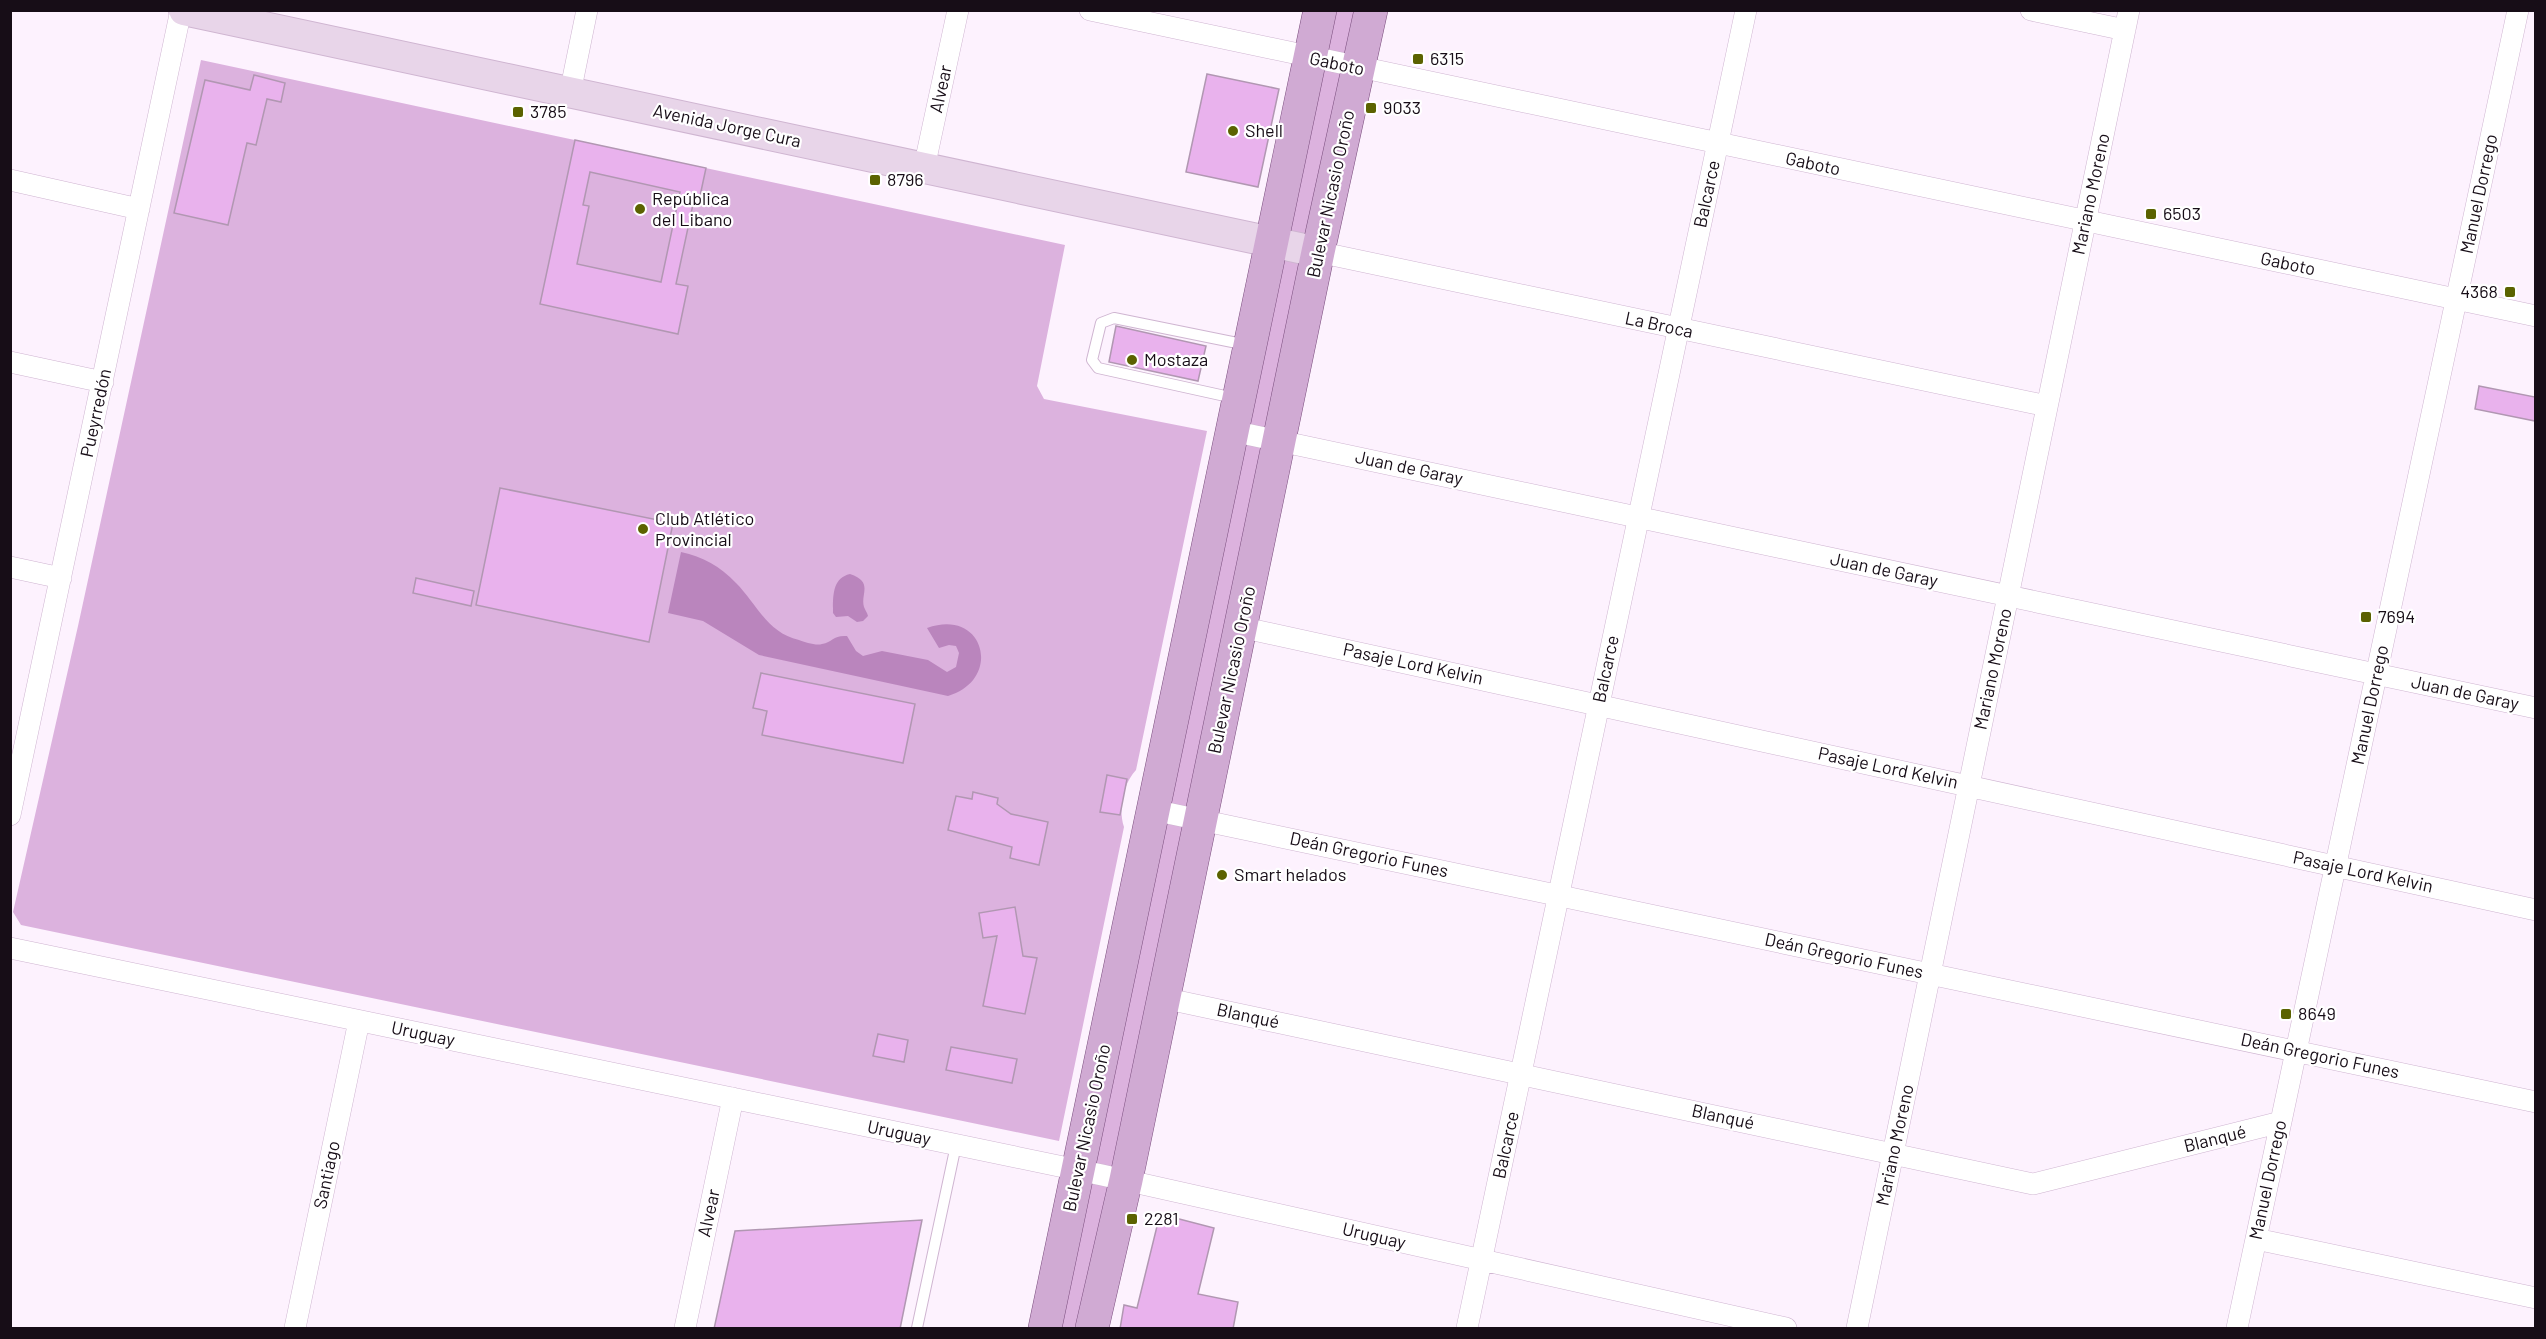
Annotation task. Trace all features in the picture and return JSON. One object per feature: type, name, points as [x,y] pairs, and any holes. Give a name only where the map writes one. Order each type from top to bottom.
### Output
[{"type":"main road","name":"Bulevar Nicasio Oroño","points":[[1045,1329],[1320,10]]},
{"type":"main road","name":"Bulevar Nicasio Oroño","points":[[1092,1329],[1126,1180],[1318,252],[1371,10]]},
{"type":"street","name":"Avenida Jorge Cura","points":[[183,10],[1271,242]]},
{"type":"street","name":"Pueyrredón","points":[[10,815],[17,752],[61,578],[183,10]]},
{"type":"street","points":[[570,93],[587,10]]},
{"type":"street","name":"Alvear","points":[[924,168],[958,10]]},
{"type":"street","name":"Gaboto","points":[[1090,10],[1358,69],[2535,316]]},
{"type":"street","name":"Balcarce","points":[[1467,1329],[1746,10]]},
{"type":"street","points":[[2031,10],[2127,20]]},
{"type":"street","name":"Manuel Dorrego","points":[[2237,1329],[2518,10]]},
{"type":"street","name":"Mariano Moreno","points":[[1857,1329],[2127,20]]},
{"type":"street","points":[[10,180],[139,209]]},
{"type":"street","name":"La Broca","points":[[1271,242],[2047,406]]},
{"type":"street","points":[[10,362],[103,382]]},
{"type":"street","name":"Juan de Garay","points":[[1232,431],[2535,708]]},
{"type":"street","points":[[10,567],[61,578]]},
{"type":"street","name":"Pasaje Lord Kelvin","points":[[1240,627],[2535,910]]},
{"type":"street","name":"Deán Gregorio Funes","points":[[1153,810],[2535,1102]]},
{"type":"street","name":"Uruguay","points":[[10,948],[1126,1180],[1786,1329]]},
{"type":"street","name":"Blanqué","points":[[1163,998],[2034,1184],[2281,1122]]},
{"type":"street","name":"Santiago","points":[[295,1329],[359,1021]]},
{"type":"street","name":"Alvear","points":[[685,1329],[733,1098]]},
{"type":"street","points":[[2256,1239],[2535,1298]]},
{"type":"lane","points":[[1239,398],[1098,369],[1092,360],[1101,323],[1114,318],[1250,346]]},
{"type":"lane","points":[[917,1329],[956,1144]]},
{"type":"shaded area","points":[[1320,11],[1371,11],[1092,1328],[1045,1328]]},
{"type":"shaded area","name":"Club Atlético Provincial","points":[[201,60],[1065,245],[1037,386],[1044,399],[1207,431],[1136,770],[1128,782],[1123,797],[1124,827],[1059,1141],[21,925],[13,912],[78,626]]},
{"type":"shaded area","points":[[681,552],[717,567],[736,583],[763,617],[779,631],[807,643],[826,643],[847,636],[856,651],[863,656],[882,651],[928,660],[947,672],[956,667],[959,653],[956,646],[949,645],[939,648],[927,628],[947,624],[962,628],[974,636],[980,648],[981,662],[976,676],[965,688],[948,696],[759,655],[703,621],[668,613]]},
{"type":"shaded area","points":[[850,574],[857,577],[864,585],[863,602],[868,616],[863,621],[857,622],[848,616],[836,617],[833,613],[837,584],[844,576]]},
{"type":"building","name":"Shell","points":[[1207,74],[1279,89],[1258,187],[1186,172]]},
{"type":"building","points":[[254,75],[285,83],[281,102],[267,99],[256,145],[247,143],[228,225],[174,213],[205,80],[250,90]]},
{"type":"building","points":[[575,140],[706,168],[700,196],[695,195],[676,284],[688,286],[678,334],[540,304]],"holes":[[[590,172],[680,192],[661,282],[577,264],[589,206],[583,205]]]},
{"type":"building","points":[[1116,326],[1206,346],[1198,381],[1109,362]]},
{"type":"building","points":[[2479,386],[2535,397],[2535,421],[2475,409]]},
{"type":"building","points":[[500,488],[673,523],[649,642],[476,605]]},
{"type":"building","points":[[416,578],[474,591],[471,606],[413,593]]},
{"type":"building","points":[[761,673],[915,704],[903,763],[762,735],[767,711],[753,708]]},
{"type":"building","points":[[1107,775],[1127,779],[1120,815],[1100,812]]},
{"type":"building","points":[[973,792],[998,798],[997,804],[1011,814],[1048,822],[1039,865],[1010,858],[1012,847],[948,830],[956,796],[972,799]]},
{"type":"building","points":[[1015,907],[1023,956],[1037,958],[1025,1014],[983,1006],[997,936],[983,938],[979,913]]},
{"type":"building","points":[[878,1034],[908,1040],[904,1062],[873,1056]]},
{"type":"building","points":[[951,1047],[1017,1059],[1012,1083],[946,1070]]},
{"type":"building","points":[[1160,1214],[1214,1228],[1198,1294],[1238,1302],[1233,1329],[1120,1329],[1124,1305],[1137,1308]]},
{"type":"building","points":[[922,1220],[900,1329],[714,1329],[735,1231]]},
{"type":"place","name":"6315","points":[[1418,59]]},
{"type":"place","name":"9033","points":[[1371,108]]},
{"type":"place","name":"3785","points":[[518,112]]},
{"type":"place","name":"Shell","points":[[1233,131]]},
{"type":"place","name":"8796","points":[[875,180]]},
{"type":"place","name":"República del Libano","points":[[640,209]]},
{"type":"place","name":"6503","points":[[2151,214]]},
{"type":"place","name":"4368","points":[[2510,292]]},
{"type":"place","name":"Mostaza","points":[[1132,360]]},
{"type":"place","name":"Club Atlético Provincial","points":[[643,529]]},
{"type":"place","name":"7694","points":[[2366,617]]},
{"type":"place","name":"Smart helados","points":[[1222,875]]},
{"type":"place","name":"8649","points":[[2286,1014]]},
{"type":"place","name":"2281","points":[[1132,1219]]}]
